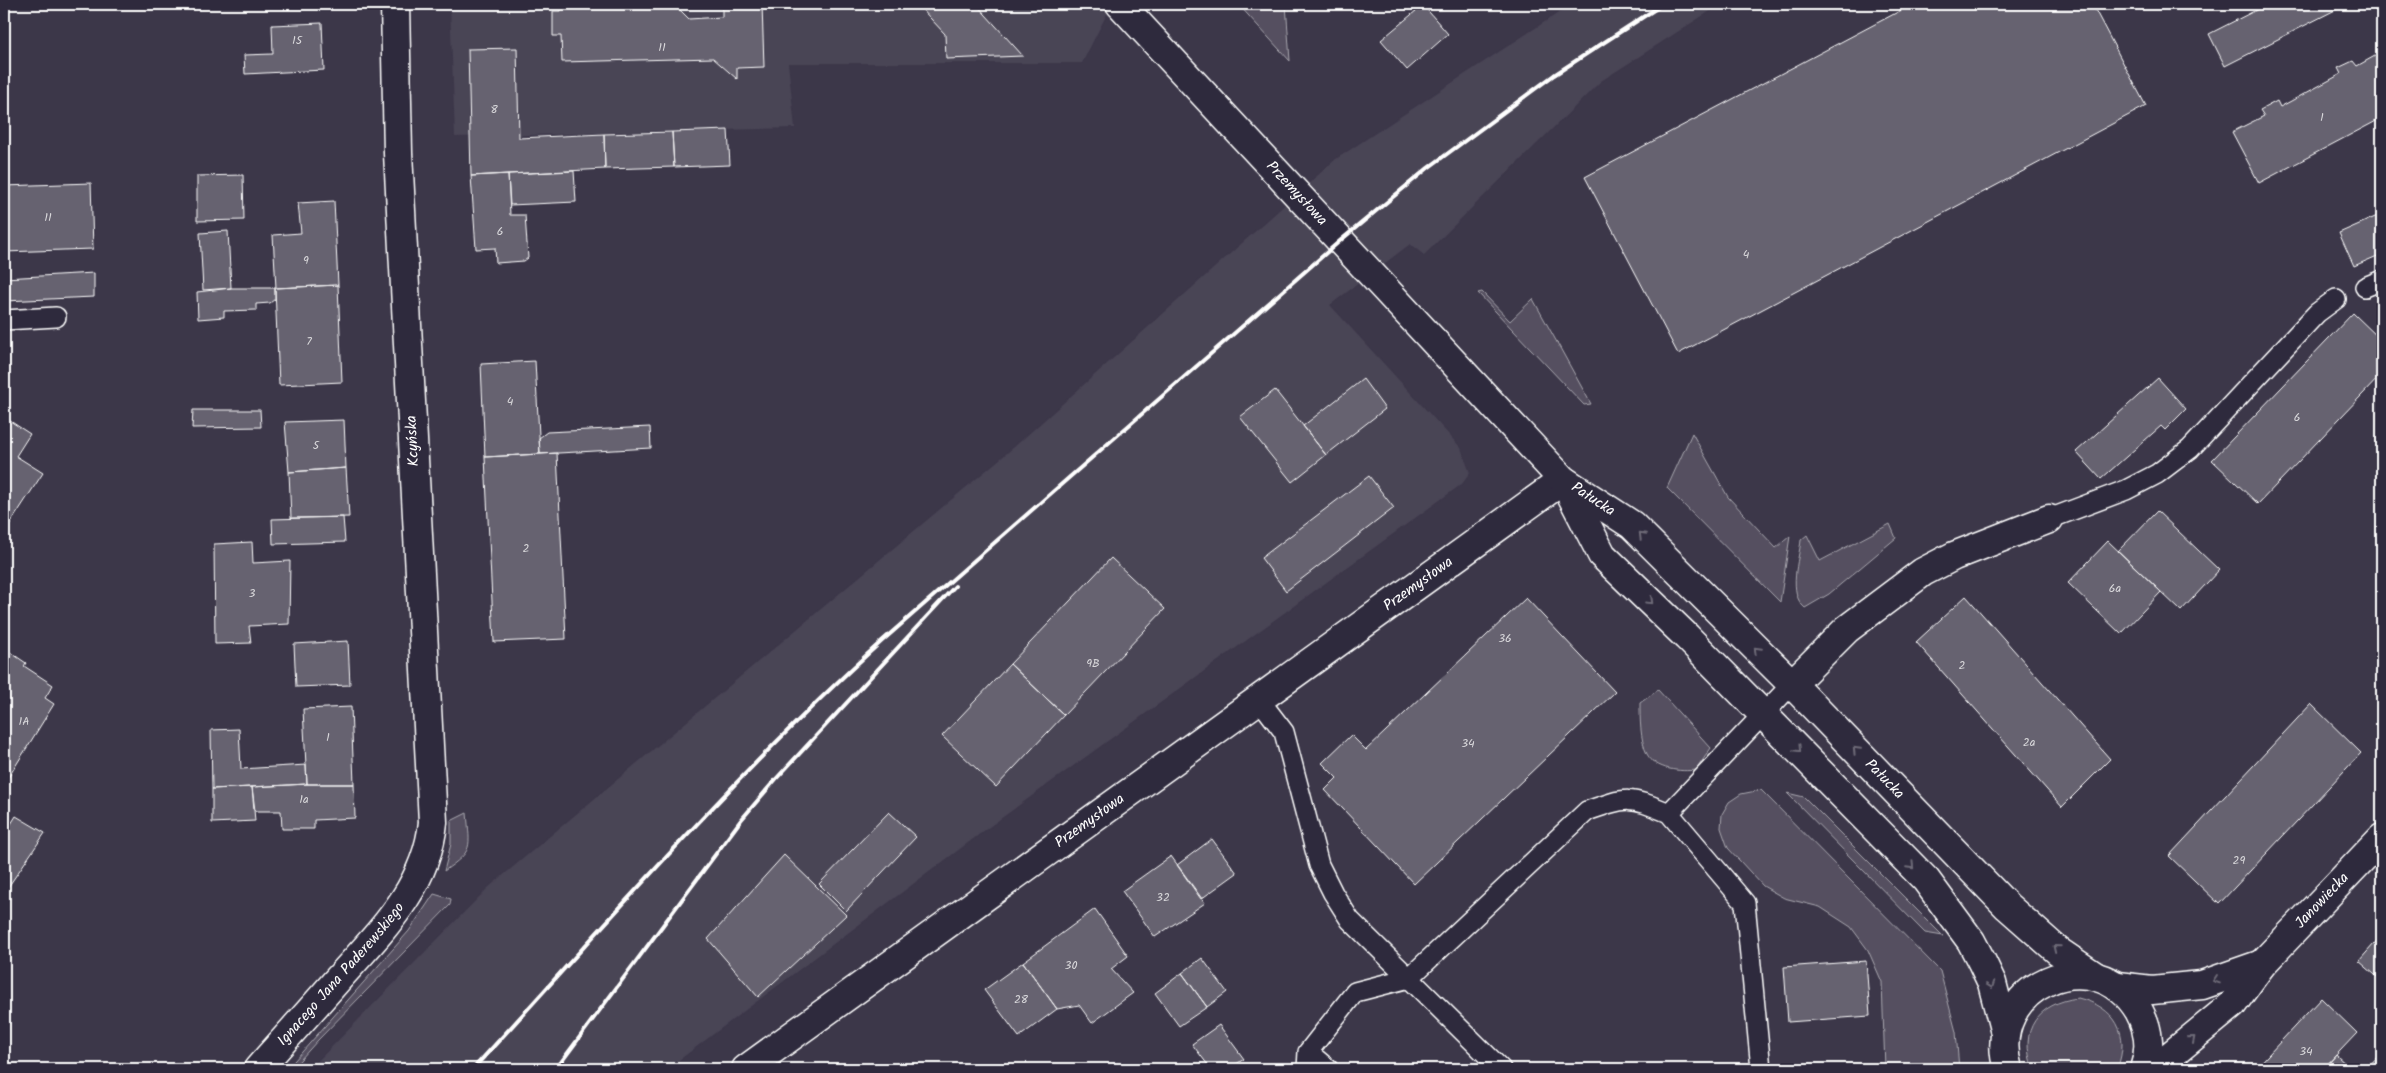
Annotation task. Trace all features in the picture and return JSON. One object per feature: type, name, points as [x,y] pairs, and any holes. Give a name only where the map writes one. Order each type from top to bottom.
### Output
[{"type":"street","name":"Kcyńska","points":[[395,4],[398,153],[433,822],[428,850],[418,875]]},
{"type":"street","name":"Przemysłowa","points":[[746,1069],[1258,698],[1563,480],[1120,4]]},
{"type":"street","name":"Pałucka","points":[[1563,480],[1632,525],[1792,684],[2007,906],[2058,951],[2106,981],[2133,1002],[2144,1020],[2149,1039],[2148,1060],[2144,1069]]},
{"type":"street","name":"Pałucka","points":[[1563,480],[1602,555],[1764,714],[1926,880],[1971,941],[1992,983],[2005,1033]]},
{"type":"street","points":[[1792,684],[1848,628],[1924,572],[1954,556],[2049,519]]},
{"type":"street","name":"Janowiecka","points":[[2154,1069],[2232,1005],[2262,964],[2382,838]]},
{"type":"street","name":"Ignacego Jana Paderewskiego","points":[[258,1069],[392,918],[412,889],[418,875]]},
{"type":"street","name":"Janowiecka","points":[[2005,1033],[2012,1014],[2023,998],[2038,985],[2056,977],[2076,974],[2152,990],[2202,985],[2262,964]]},
{"type":"street","points":[[2005,1033],[2004,1047],[2008,1069]]},
{"type":"lane","points":[[2365,287],[2382,280]]},
{"type":"lane","points":[[2049,519],[2126,490],[2157,474],[2190,448],[2317,313],[2336,299]]},
{"type":"lane","points":[[4,320],[56,317]]},
{"type":"lane","points":[[1669,813],[1792,684]]},
{"type":"lane","points":[[1258,698],[1284,732],[1319,864],[1333,894],[1350,920],[1502,1069]]},
{"type":"lane","points":[[1328,1069],[1308,1061],[1355,992],[1410,978],[1586,811],[1619,800],[1639,800],[1669,813],[1745,903],[1760,1069]]},
{"type":"shaded area","points":[[450,4],[1112,4],[1082,63],[788,63],[795,128],[455,137]]},
{"type":"shaded area","points":[[1238,4],[1286,4],[1290,61]]},
{"type":"shaded area","points":[[1572,4],[1721,4],[1601,81],[1424,255],[1410,244],[1330,305],[1461,448],[1470,473],[1462,484],[985,830],[667,1069],[310,1069],[488,888],[1013,448],[1336,159]]},
{"type":"shaded area","points":[[1482,292],[1510,321],[1533,299],[1591,404],[1584,405],[1478,293]]},
{"type":"shaded area","points":[[1692,433],[1728,497],[1776,548],[1790,536],[1780,602],[1667,488]]},
{"type":"shaded area","points":[[1890,524],[1896,538],[1829,594],[1805,608],[1796,594],[1795,585],[1801,540],[1807,535],[1820,561]]},
{"type":"shaded area","points":[[1658,690],[1711,748],[1696,770],[1683,771],[1662,767],[1656,764],[1647,754],[1640,722],[1640,703]]},
{"type":"shaded area","points":[[1761,790],[1940,971],[1956,1032],[1959,1069],[1885,1069],[1882,982],[1868,950],[1851,927],[1820,907],[1784,898],[1763,886],[1728,848],[1721,828],[1722,814],[1729,802],[1741,794]]},
{"type":"shaded area","points":[[1787,793],[1804,797],[1943,936],[1925,933]]},
{"type":"shaded area","points":[[467,813],[468,848],[461,858],[444,871],[451,844],[451,821]]},
{"type":"shaded area","points":[[434,894],[451,899],[450,905],[292,1069],[287,1069],[409,931]]},
{"type":"shaded area","points":[[2078,998],[2102,1008],[2117,1023],[2121,1033],[2122,1044],[2117,1069],[2033,1069],[2028,1042],[2030,1031],[2035,1021],[2042,1012],[2052,1006]]},
{"type":"building","points":[[561,4],[674,4],[689,19],[722,17],[722,4],[762,4],[764,67],[737,68],[737,79],[713,58],[562,62],[561,36],[553,36],[553,11],[561,11]]},
{"type":"building","points":[[917,4],[976,4],[1023,56],[946,59],[945,34]]},
{"type":"building","points":[[1913,4],[2092,4],[2146,106],[1678,354],[1585,177]]},
{"type":"building","points":[[2268,4],[2347,4],[2225,66],[2209,34]]},
{"type":"building","points":[[1423,5],[1448,34],[1407,70],[1381,40]]},
{"type":"building","points":[[322,23],[324,70],[245,74],[244,55],[273,54],[272,25]]},
{"type":"building","points":[[517,48],[519,138],[604,134],[605,169],[471,176],[468,49]]},
{"type":"building","points":[[2382,52],[2382,118],[2259,183],[2232,132],[2264,116],[2260,110],[2277,101],[2280,107],[2341,74],[2338,68],[2353,61],[2357,66]]},
{"type":"building","points":[[728,130],[730,165],[674,167],[672,132]]},
{"type":"building","points":[[672,132],[674,167],[605,169],[604,134]]},
{"type":"building","points":[[574,171],[576,202],[510,205],[508,174]]},
{"type":"building","points":[[508,174],[510,215],[525,215],[528,258],[524,261],[496,263],[495,248],[476,249],[471,176]]},
{"type":"building","points":[[243,175],[244,220],[197,221],[197,176]]},
{"type":"building","points":[[91,183],[93,249],[4,252],[4,186]]},
{"type":"building","points":[[334,201],[338,285],[276,288],[273,235],[301,233],[298,203]]},
{"type":"building","points":[[2382,214],[2382,254],[2354,266],[2339,233]]},
{"type":"building","points":[[228,231],[231,288],[203,290],[200,233]]},
{"type":"building","points":[[94,273],[94,297],[4,301],[4,278]]},
{"type":"building","points":[[338,285],[342,382],[279,385],[275,288]]},
{"type":"building","points":[[231,288],[275,288],[275,299],[270,303],[256,304],[256,310],[224,311],[224,317],[198,319],[197,292]]},
{"type":"building","points":[[2353,313],[2382,341],[2382,374],[2258,504],[2212,460]]},
{"type":"building","points":[[535,361],[540,454],[485,457],[481,364]]},
{"type":"building","points":[[2158,378],[2186,409],[2165,430],[2161,426],[2101,479],[2076,452]]},
{"type":"building","points":[[1363,379],[1385,409],[1326,455],[1303,426]]},
{"type":"building","points":[[1275,390],[1326,455],[1292,482],[1240,417]]},
{"type":"building","points":[[193,410],[260,410],[261,427],[192,428]]},
{"type":"building","points":[[4,417],[30,434],[16,456],[43,473],[4,533]]},
{"type":"building","points":[[344,420],[346,468],[289,472],[285,422]]},
{"type":"building","points":[[650,427],[651,448],[540,454],[539,438],[547,432]]},
{"type":"building","points":[[557,453],[566,639],[494,642],[485,457]]},
{"type":"building","points":[[346,468],[349,517],[291,518],[289,472]]},
{"type":"building","points":[[1369,476],[1394,508],[1286,591],[1261,558]]},
{"type":"building","points":[[2157,511],[2219,570],[2181,611],[2118,551]]},
{"type":"building","points":[[343,517],[345,542],[273,544],[272,519]]},
{"type":"building","points":[[2108,541],[2161,592],[2121,634],[2068,583]]},
{"type":"building","points":[[252,542],[253,563],[290,561],[289,624],[249,626],[251,643],[215,644],[214,544]]},
{"type":"building","points":[[1111,558],[1165,609],[1064,715],[1010,664]]},
{"type":"building","points":[[1966,596],[2110,759],[2062,807],[1916,642]]},
{"type":"building","points":[[1526,598],[1615,692],[1414,884],[1325,790],[1337,778],[1322,763],[1351,735],[1366,750]]},
{"type":"building","points":[[348,641],[350,685],[296,687],[294,644]]},
{"type":"building","points":[[4,648],[26,663],[24,666],[53,685],[45,698],[54,704],[8,778],[4,775]]},
{"type":"building","points":[[1010,664],[1064,715],[996,787],[942,736]]},
{"type":"building","points":[[2311,704],[2361,753],[2219,904],[2169,856]]},
{"type":"building","points":[[351,707],[354,784],[307,784],[303,709]]},
{"type":"building","points":[[239,729],[241,769],[306,765],[307,784],[212,789],[211,730]]},
{"type":"building","points":[[354,784],[355,818],[314,820],[314,829],[282,829],[281,811],[255,811],[252,787]]},
{"type":"building","points":[[252,787],[255,821],[212,823],[212,789]]},
{"type":"building","points":[[889,812],[916,837],[846,911],[819,884]]},
{"type":"building","points":[[16,816],[45,833],[4,893],[4,835]]},
{"type":"building","points":[[1212,839],[1237,873],[1201,899],[1177,865]]},
{"type":"building","points":[[784,855],[846,915],[758,997],[708,939]]},
{"type":"building","points":[[1171,856],[1205,903],[1155,937],[1122,891]]},
{"type":"building","points":[[1095,909],[1128,956],[1111,969],[1133,993],[1092,1023],[1079,1005],[1057,1009],[1023,962]]},
{"type":"building","points":[[2382,935],[2382,981],[2359,961]]},
{"type":"building","points":[[1202,958],[1227,992],[1207,1007],[1182,973]]},
{"type":"building","points":[[1866,961],[1870,1016],[1788,1022],[1784,967]]},
{"type":"building","points":[[1023,962],[1057,1009],[1019,1037],[984,990]]},
{"type":"building","points":[[1182,973],[1207,1007],[1179,1026],[1155,993]]},
{"type":"building","points":[[2321,998],[2357,1033],[2323,1069],[2255,1069]]},
{"type":"building","points":[[1219,1025],[1244,1059],[1229,1069],[1211,1069],[1192,1044]]},
{"type":"building","points":[[2380,1054],[2382,1057],[2382,1069],[2366,1069]]},
{"type":"building","points":[[2336,1055],[2351,1069],[2324,1069]]},
{"type":"railway","points":[[473,1069],[723,797],[882,641],[1341,240],[1428,168],[1554,75],[1663,4]]},
{"type":"railway","points":[[556,1069],[741,820],[776,779],[955,586]]}]
